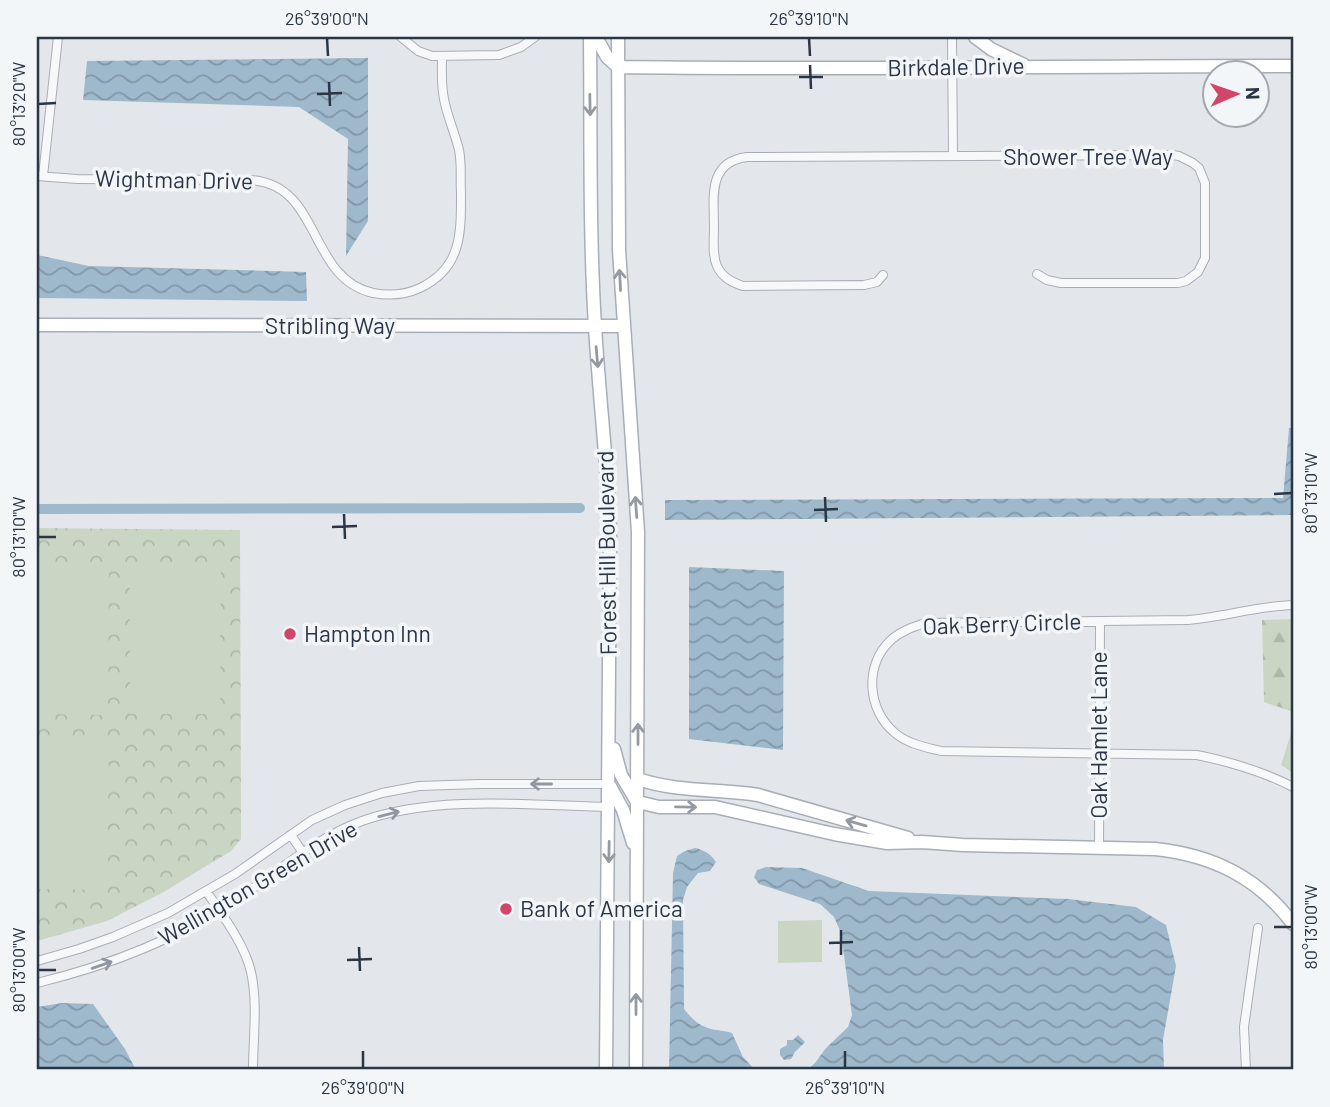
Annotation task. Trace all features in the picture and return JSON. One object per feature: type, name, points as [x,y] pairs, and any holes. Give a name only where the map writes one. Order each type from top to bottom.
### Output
[{"type":"street","points":[[40,176],[58,37]]},
{"type":"street","points":[[401,37],[412,47],[432,57],[499,55],[521,47],[535,37]]},
{"type":"street","name":"Forest Hill Boulevard","points":[[590,37],[595,327],[610,529],[606,1070]]},
{"type":"street","points":[[596,37],[607,57],[618,67]]},
{"type":"street","name":"Forest Hill Boulevard","points":[[618,37],[619,250],[638,532],[636,1070]]},
{"type":"street","points":[[952,37],[953,156]]},
{"type":"street","points":[[975,37],[991,49],[1027,66]]},
{"type":"street","name":"Wightman Drive","points":[[40,176],[266,182],[280,188],[296,203],[331,264],[348,282],[362,290],[383,295],[408,293],[423,287],[442,272],[452,258],[460,235],[460,159],[444,100],[442,56]]},
{"type":"street","name":"Birkdale Drive","points":[[618,67],[1293,66]]},
{"type":"street","name":"Shower Tree Way","points":[[883,275],[877,282],[864,285],[743,286],[728,280],[718,268],[714,253],[714,186],[720,171],[732,161],[747,157],[1172,155],[1187,158],[1199,168],[1205,183],[1206,250],[1202,265],[1192,277],[1178,283],[1061,283],[1047,280],[1037,274]]},
{"type":"street","name":"Stribling Way","points":[[37,325],[623,326]]},
{"type":"street","name":"Oak Berry Circle","points":[[1293,605],[1188,620],[925,623],[913,626],[896,636],[883,649],[873,674],[872,688],[877,710],[893,732],[916,745],[941,751],[1197,755],[1254,769],[1293,787]]},
{"type":"street","name":"Oak Hamlet Lane","points":[[1099,848],[1100,622]]},
{"type":"street","points":[[610,722],[621,775],[638,802],[659,807],[715,807],[887,843],[1154,849],[1177,852],[1219,864],[1239,874],[1258,887],[1293,924]]},
{"type":"street","points":[[638,779],[663,787],[758,795],[922,842]]},
{"type":"street","name":"Wellington Green Drive","points":[[37,961],[113,937],[168,913],[235,874],[312,820],[345,805],[382,793],[419,786],[479,783],[609,783]]},
{"type":"street","points":[[609,783],[623,810],[637,854]]},
{"type":"street","name":"Wellington Green Drive","points":[[37,983],[131,955],[163,940],[235,901],[303,853],[362,821],[427,806],[485,804],[609,807]]},
{"type":"street","points":[[291,835],[303,853]]},
{"type":"street","points":[[206,891],[236,937],[251,970],[254,1014],[253,1070]]},
{"type":"street","points":[[1246,1070],[1244,1027],[1258,928]]},
{"type":"green space","points":[[37,528],[240,530],[241,839],[231,851],[162,893],[107,921],[37,941]]},
{"type":"green space","points":[[37,565],[109,566],[108,715],[37,714]]},
{"type":"green space","points":[[130,566],[221,566],[220,714],[130,714]]},
{"type":"green space","points":[[1293,619],[1293,712],[1264,702],[1262,620]]},
{"type":"green space","points":[[1293,727],[1293,773],[1281,765]]},
{"type":"green space","points":[[37,742],[109,743],[107,890],[37,889]]},
{"type":"green space","points":[[822,920],[822,962],[778,963],[778,921]]},
{"type":"water","points":[[368,58],[368,221],[346,256],[348,139],[299,107],[83,100],[87,61]]},
{"type":"water","points":[[37,255],[89,266],[306,272],[307,301],[37,298]]},
{"type":"water","points":[[1289,428],[1293,428],[1293,515],[665,520],[665,500],[1283,498]]},
{"type":"water","points":[[689,567],[784,571],[783,750],[689,739]]},
{"type":"water","points":[[695,848],[707,853],[716,862],[710,871],[698,873],[687,887],[683,900],[684,1009],[704,1027],[732,1033],[743,1057],[755,1070],[669,1070],[673,873],[677,856]]},
{"type":"water","points":[[766,867],[802,868],[869,891],[1068,899],[1136,907],[1166,925],[1176,966],[1163,1040],[1164,1070],[807,1070],[848,1027],[852,1015],[841,933],[834,917],[820,904],[759,884],[754,877],[757,870]]},
{"type":"water","points":[[62,1003],[93,1004],[125,1049],[136,1070],[37,1070],[37,1007]]},
{"type":"water","points":[[798,1035],[805,1042],[791,1059],[784,1060],[780,1049],[787,1045],[787,1040],[793,1040]]},
{"type":"waterway","points":[[37,509],[580,508]]},
{"type":"place","name":"Hampton Inn","points":[[290,634]]},
{"type":"place","name":"Bank of America","points":[[506,909]]}]
